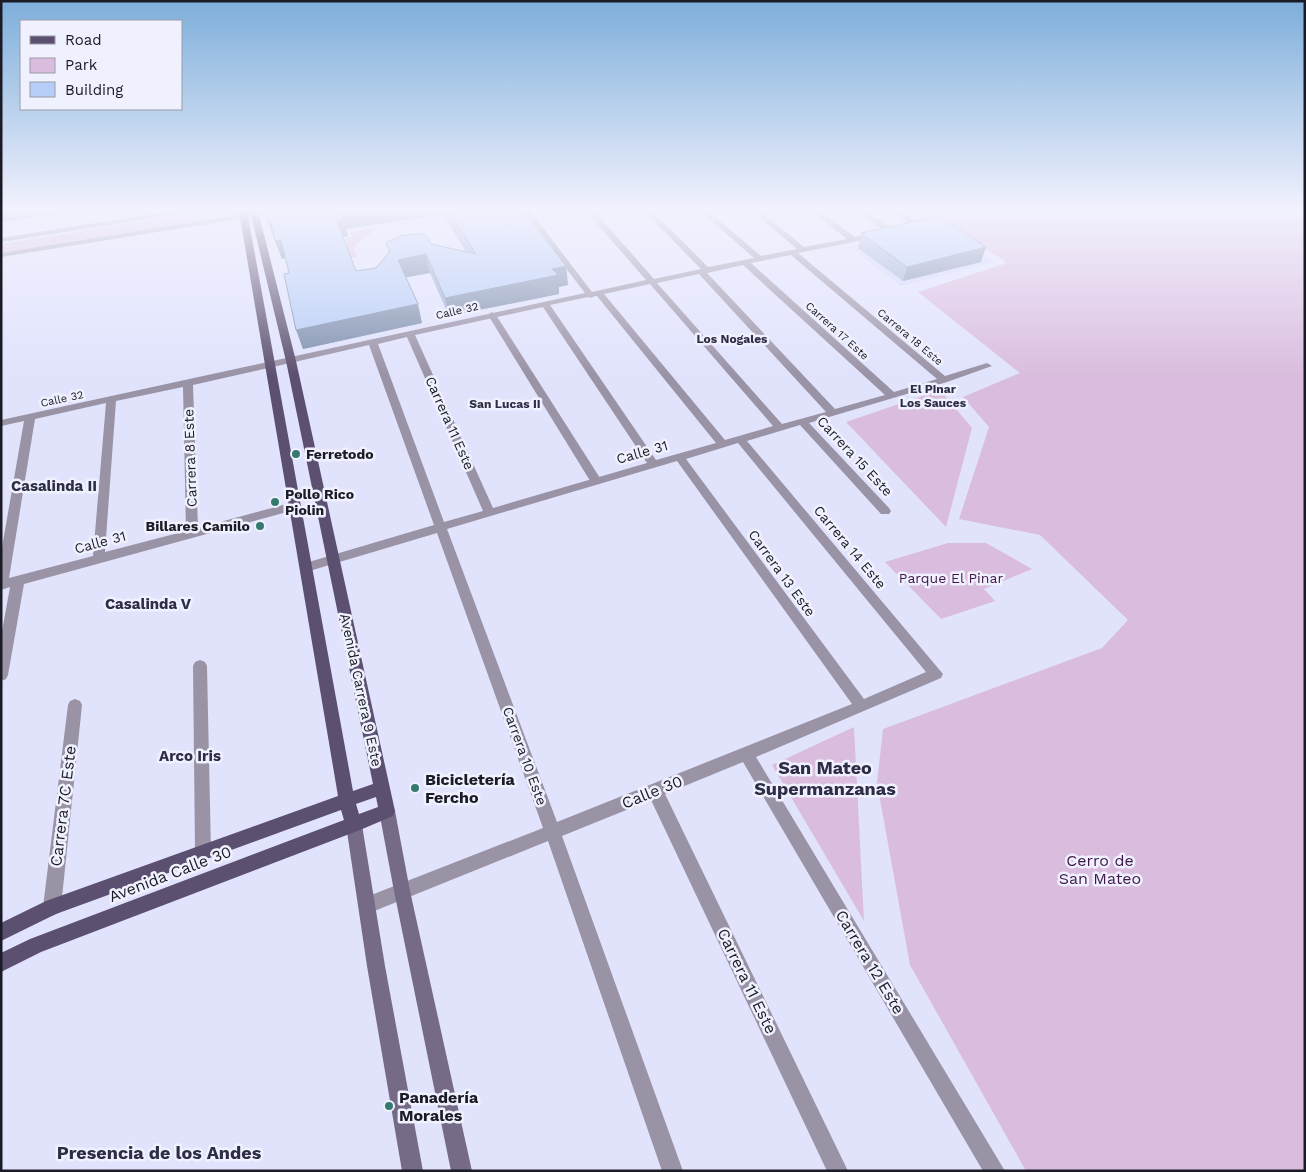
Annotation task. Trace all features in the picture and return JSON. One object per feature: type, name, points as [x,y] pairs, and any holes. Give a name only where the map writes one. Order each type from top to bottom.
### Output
[{"type":"main road","name":"Avenida Carrera 9 Este","points":[[257,266],[294,506],[318,628],[347,802],[354,824],[366,905],[413,1171]]},
{"type":"main road","name":"Avenida Carrera 9 Este","points":[[264,266],[291,361],[462,1171]]},
{"type":"main road","name":"Avenida Calle 30","points":[[1,932],[52,907],[382,788]]},
{"type":"main road","name":"Avenida Calle 30","points":[[1,964],[36,944],[387,811]]},
{"type":"street","points":[[572,266],[723,444]]},
{"type":"street","points":[[639,266],[780,428]]},
{"type":"street","points":[[699,266],[832,412]]},
{"type":"street","name":"Calle 32","points":[[1,423],[271,366],[492,315],[732,266]]},
{"type":"street","name":"Carrera 17 Este","points":[[749,266],[892,396]]},
{"type":"street","name":"Carrera 18 Este","points":[[808,266],[944,380]]},
{"type":"street","points":[[544,304],[653,464]]},
{"type":"street","points":[[492,315],[596,481]]},
{"type":"street","name":"Carrera 11 Este","points":[[410,334],[489,512]]},
{"type":"street","name":"Carrera 10 Este","points":[[373,343],[552,831],[673,1171]]},
{"type":"street","name":"Calle 31","points":[[306,567],[653,464],[892,396],[988,366]]},
{"type":"street","name":"Carrera 8 Este","points":[[188,383],[192,532]]},
{"type":"street","points":[[99,558],[111,400]]},
{"type":"street","points":[[2,585],[30,417]]},
{"type":"street","name":"Carrera 15 Este","points":[[802,422],[885,511]]},
{"type":"street","name":"Carrera 14 Este","points":[[740,439],[936,674]]},
{"type":"street","name":"Carrera 13 Este","points":[[679,457],[861,706]]},
{"type":"street","name":"Calle 31","points":[[2,585],[192,532],[294,506]]},
{"type":"street","points":[[1,675],[18,580]]},
{"type":"street","points":[[200,666],[203,852]]},
{"type":"street","name":"Calle 30","points":[[366,905],[655,791],[936,674]]},
{"type":"street","name":"Carrera 7C Este","points":[[52,907],[75,706]]},
{"type":"street","name":"Carrera 12 Este","points":[[746,753],[995,1171]]},
{"type":"street","name":"Carrera 11 Este","points":[[655,791],[838,1171]]},
{"type":"shaded area","points":[[874,266],[979,266],[901,286]]},
{"type":"green space","name":"Cerro de San Mateo","points":[[999,266],[1305,266],[1305,1171],[1026,1171],[910,965],[877,783],[883,729],[1102,648],[1128,620],[1040,535],[959,519],[989,427],[963,397],[1020,373],[918,292]]},
{"type":"green space","points":[[940,390],[972,428],[946,527],[846,422]]},
{"type":"green space","name":"Parque El Pinar","points":[[948,543],[986,543],[1032,569],[984,589],[995,601],[941,619],[885,562]]},
{"type":"green space","points":[[854,727],[864,921],[772,765]]},
{"type":"building","points":[[287,266],[354,266],[356,271],[376,268],[378,266],[401,266],[418,304],[296,330],[284,274],[289,273]]},
{"type":"building","points":[[431,266],[566,266],[552,269],[558,275],[445,298]]},
{"type":"place","name":"Ferretodo","points":[[296,454]]},
{"type":"place","name":"Pollo Rico Piolin","points":[[275,502]]},
{"type":"place","name":"Billares Camilo","points":[[260,526]]},
{"type":"place","name":"Bicicletería Fercho","points":[[415,788]]},
{"type":"place","name":"Panadería Morales","points":[[389,1106]]},
{"type":"district","name":"Los Nogales","points":[[732,339]]},
{"type":"district","name":"El Pinar Los Sauces","points":[[933,396]]},
{"type":"district","name":"San Lucas II","points":[[505,404]]},
{"type":"district","name":"Casalinda II","points":[[54,486]]},
{"type":"district","name":"Casalinda V","points":[[148,604]]},
{"type":"district","name":"Arco Iris","points":[[190,756]]},
{"type":"district","name":"San Mateo Supermanzanas","points":[[825,778]]},
{"type":"district","name":"Presencia de los Andes","points":[[159,1152]]}]
